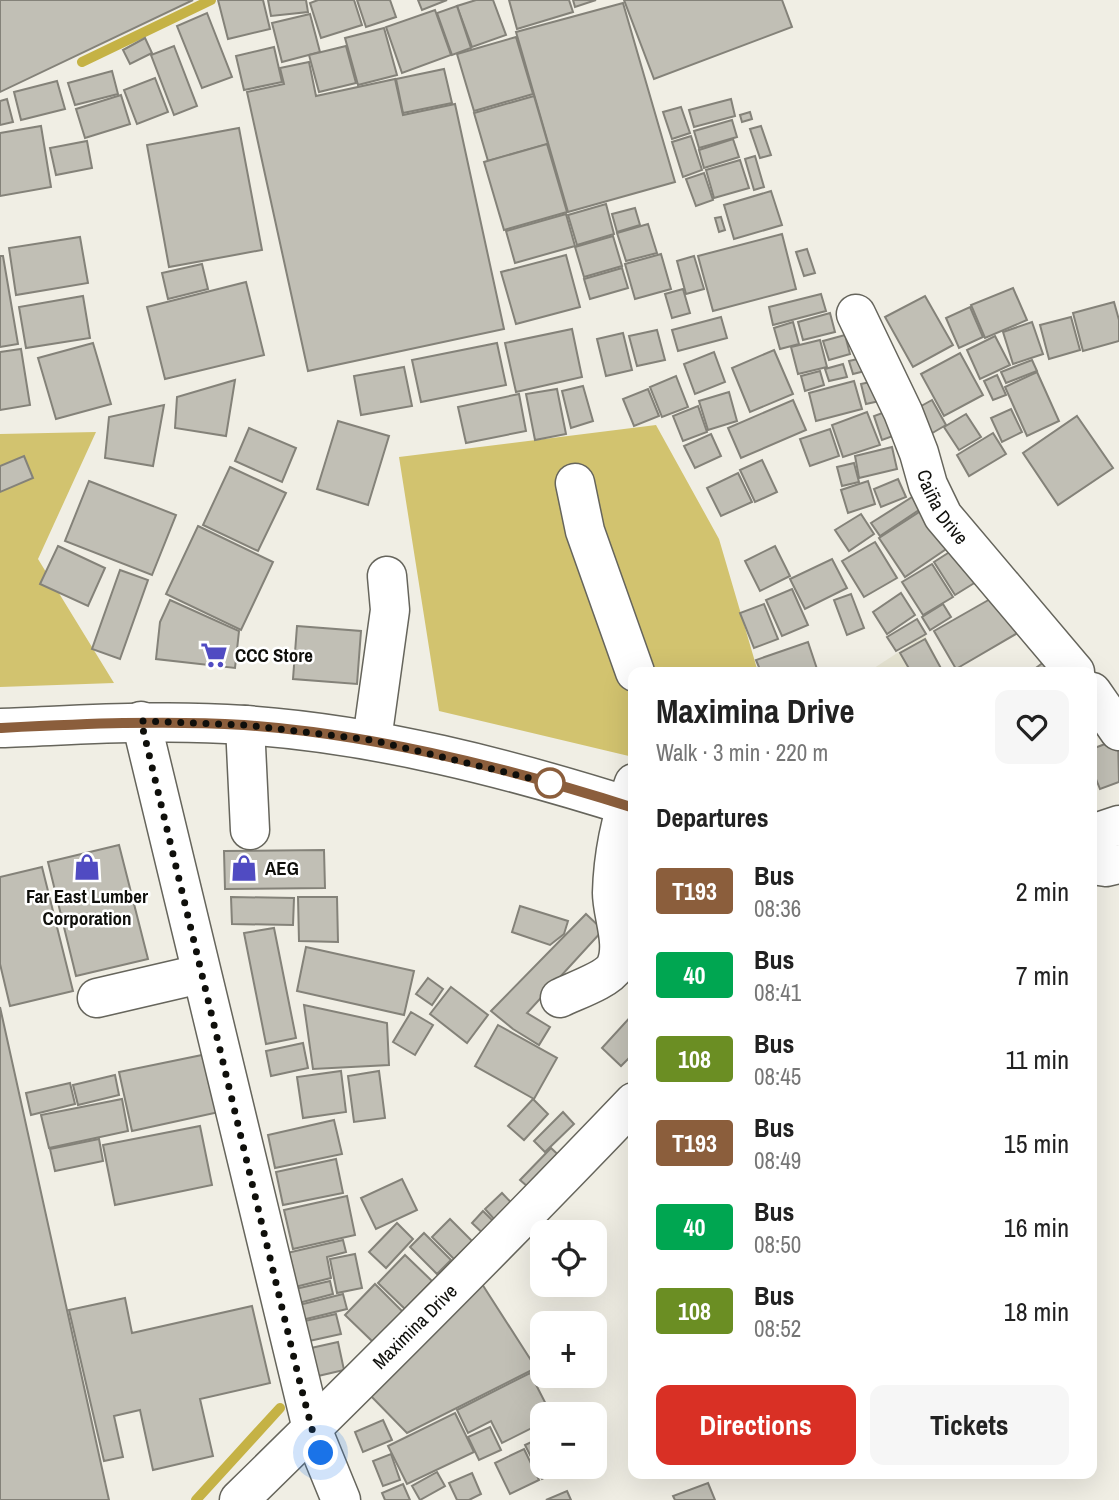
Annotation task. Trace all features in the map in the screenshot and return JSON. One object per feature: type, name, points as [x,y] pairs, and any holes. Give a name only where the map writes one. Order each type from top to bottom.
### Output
[{"type":"street","name":"Caiña Drive","points":[[856,314],[903,412],[928,485],[943,516],[1070,667]]},
{"type":"street","points":[[575,483],[585,531],[633,667]]},
{"type":"street","points":[[372,740],[390,610],[387,576]]},
{"type":"street","points":[[1097,699],[1119,731]]},
{"type":"street","points":[[0,728],[141,721],[245,725],[372,740],[628,797]]},
{"type":"street","points":[[141,721],[312,1429],[341,1500]]},
{"type":"street","points":[[245,725],[250,830]]},
{"type":"street","points":[[559,998],[608,975],[615,966],[619,950],[613,884],[615,861],[628,810]]},
{"type":"street","points":[[1097,832],[1119,824]]},
{"type":"street","points":[[1097,866],[1119,864]]},
{"type":"street","points":[[97,998],[200,974]]},
{"type":"street","name":"Maximina Drive","points":[[239,1500],[534,1207],[628,1107]]},
{"type":"street","points":[[278,1462],[281,1500]]},
{"type":"shaded area","points":[[656,425],[719,539],[757,667],[628,667],[628,756],[439,711],[399,457]]},
{"type":"shaded area","points":[[96,432],[38,559],[114,683],[0,687],[0,434]]},
{"type":"shaded area","points":[[925,635],[941,667],[876,667]]},
{"type":"building","points":[[0,0],[193,0],[0,92]]},
{"type":"building","points":[[218,0],[263,0],[270,29],[228,39]]},
{"type":"building","points":[[268,0],[306,0],[308,12],[271,16]]},
{"type":"building","points":[[318,0],[354,0],[362,25],[321,38],[310,3]]},
{"type":"building","points":[[357,0],[390,0],[396,17],[366,27]]},
{"type":"building","points":[[418,0],[447,0],[422,10]]},
{"type":"building","points":[[476,0],[493,0],[506,35],[472,47],[457,6]]},
{"type":"building","points":[[509,0],[569,0],[573,12],[517,29]]},
{"type":"building","points":[[573,0],[596,0],[575,7]]},
{"type":"building","points":[[624,0],[782,0],[792,27],[654,79]]},
{"type":"building","points":[[623,3],[675,182],[568,212],[516,32]]},
{"type":"building","points":[[457,6],[471,48],[452,55],[437,13]]},
{"type":"building","points":[[435,10],[451,55],[402,73],[386,27]]},
{"type":"building","points":[[207,13],[232,77],[202,88],[177,26]]},
{"type":"building","points":[[310,14],[320,52],[282,62],[272,23]]},
{"type":"building","points":[[384,28],[397,75],[358,85],[345,38]]},
{"type":"building","points":[[516,37],[533,94],[474,111],[457,54]]},
{"type":"building","points":[[145,38],[152,53],[130,64],[123,50]]},
{"type":"building","points":[[174,46],[197,106],[174,115],[151,55]]},
{"type":"building","points":[[346,46],[356,83],[319,92],[309,55]]},
{"type":"building","points":[[274,47],[282,82],[244,90],[236,56]]},
{"type":"building","points":[[309,62],[316,96],[395,79],[403,115],[455,104],[504,329],[308,371],[247,92],[284,84],[280,68]]},
{"type":"building","points":[[444,69],[452,103],[403,113],[396,79]]},
{"type":"building","points":[[112,71],[118,94],[75,105],[68,83]]},
{"type":"building","points":[[155,78],[168,112],[137,124],[124,90]]},
{"type":"building","points":[[57,81],[65,109],[21,120],[14,92]]},
{"type":"building","points":[[121,95],[130,124],[85,138],[76,109]]},
{"type":"building","points":[[534,96],[548,144],[488,161],[474,113]]},
{"type":"building","points":[[7,99],[13,122],[0,125],[0,101]]},
{"type":"building","points":[[731,99],[735,116],[694,127],[689,110]]},
{"type":"building","points":[[681,107],[690,133],[672,139],[663,112]]},
{"type":"building","points":[[750,112],[752,119],[742,122],[740,115]]},
{"type":"building","points":[[732,120],[737,137],[699,148],[694,131]]},
{"type":"building","points":[[41,126],[51,187],[0,196],[0,133]]},
{"type":"building","points":[[761,126],[771,155],[760,158],[750,129]]},
{"type":"building","points":[[239,128],[262,250],[169,267],[147,145]]},
{"type":"building","points":[[691,136],[702,170],[683,177],[672,142]]},
{"type":"building","points":[[733,139],[739,157],[704,168],[699,150]]},
{"type":"building","points":[[87,141],[92,168],[56,175],[50,148]]},
{"type":"building","points":[[547,144],[567,212],[504,230],[484,162]]},
{"type":"building","points":[[755,156],[764,187],[754,190],[745,159]]},
{"type":"building","points":[[740,160],[749,188],[714,198],[706,170]]},
{"type":"building","points":[[704,173],[713,200],[696,206],[686,179]]},
{"type":"building","points":[[771,191],[782,225],[734,239],[724,205]]},
{"type":"building","points":[[606,204],[614,234],[577,245],[568,215]]},
{"type":"building","points":[[635,208],[640,225],[617,232],[612,214]]},
{"type":"building","points":[[566,214],[575,246],[515,263],[506,231]]},
{"type":"building","points":[[721,217],[725,230],[719,232],[715,218]]},
{"type":"building","points":[[648,224],[657,253],[626,261],[617,233]]},
{"type":"building","points":[[782,234],[796,289],[713,311],[698,256]]},
{"type":"building","points":[[613,236],[622,266],[584,277],[575,247]]},
{"type":"building","points":[[80,237],[88,283],[16,295],[9,248]]},
{"type":"building","points":[[807,249],[815,273],[804,276],[796,252]]},
{"type":"building","points":[[661,254],[671,289],[635,299],[625,264]]},
{"type":"building","points":[[566,255],[580,307],[516,324],[501,272]]},
{"type":"building","points":[[0,256],[3,256],[18,344],[0,347]]},
{"type":"building","points":[[694,256],[704,289],[686,294],[677,261]]},
{"type":"building","points":[[202,264],[208,289],[168,299],[162,273]]},
{"type":"building","points":[[622,268],[628,288],[590,299],[584,279]]},
{"type":"building","points":[[246,282],[264,355],[165,379],[147,307]]},
{"type":"building","points":[[1013,288],[1027,320],[985,338],[971,305]]},
{"type":"building","points":[[683,289],[690,313],[672,318],[665,294]]},
{"type":"building","points":[[821,294],[826,311],[773,325],[769,307]]},
{"type":"building","points":[[83,296],[90,338],[26,348],[19,307]]},
{"type":"building","points":[[925,296],[953,345],[913,367],[885,317]]},
{"type":"building","points":[[1114,302],[1119,320],[1119,341],[1083,351],[1073,313]]},
{"type":"building","points":[[970,307],[983,337],[959,348],[946,318]]},
{"type":"building","points":[[830,313],[835,332],[803,340],[798,322]]},
{"type":"building","points":[[721,317],[727,338],[678,351],[672,330]]},
{"type":"building","points":[[1071,317],[1080,350],[1049,359],[1040,325]]},
{"type":"building","points":[[793,322],[799,344],[780,349],[774,328]]},
{"type":"building","points":[[1032,322],[1043,354],[1013,364],[1003,332]]},
{"type":"building","points":[[572,329],[582,377],[516,392],[505,343]]},
{"type":"building","points":[[657,330],[665,360],[637,366],[629,336]]},
{"type":"building","points":[[623,333],[632,370],[606,376],[597,339]]},
{"type":"building","points":[[845,335],[850,354],[829,360],[823,341]]},
{"type":"building","points":[[995,336],[1010,365],[980,379],[967,350]]},
{"type":"building","points":[[820,340],[827,367],[798,374],[791,347]]},
{"type":"building","points":[[93,343],[111,404],[56,419],[38,358]]},
{"type":"building","points":[[497,343],[506,385],[421,402],[412,360]]},
{"type":"building","points":[[21,349],[30,405],[0,410],[0,352]]},
{"type":"building","points":[[774,350],[793,394],[750,412],[732,368]]},
{"type":"building","points":[[714,352],[725,382],[695,394],[684,364]]},
{"type":"building","points":[[960,353],[983,395],[944,416],[921,374]]},
{"type":"building","points":[[862,358],[865,371],[853,374],[849,361]]},
{"type":"building","points":[[1032,360],[1037,371],[1006,383],[1001,372]]},
{"type":"building","points":[[843,364],[847,377],[829,381],[825,369]]},
{"type":"building","points":[[404,367],[412,406],[361,415],[354,376]]},
{"type":"building","points":[[820,371],[824,385],[805,391],[801,376]]},
{"type":"building","points":[[1037,372],[1059,421],[1027,436],[1005,387]]},
{"type":"building","points":[[997,375],[1006,395],[993,400],[984,381]]},
{"type":"building","points":[[676,376],[688,407],[662,417],[650,387]]},
{"type":"building","points":[[235,380],[226,436],[175,428],[177,397]]},
{"type":"building","points":[[879,380],[884,400],[866,404],[861,384]]},
{"type":"building","points":[[854,381],[862,409],[816,421],[809,393]]},
{"type":"building","points":[[583,386],[593,421],[571,428],[562,391]]},
{"type":"building","points":[[557,389],[566,434],[535,440],[526,394]]},
{"type":"building","points":[[648,389],[659,416],[634,426],[623,399]]},
{"type":"building","points":[[729,392],[737,421],[708,430],[699,401]]},
{"type":"building","points":[[519,394],[526,431],[466,443],[458,407]]},
{"type":"building","points":[[793,400],[806,430],[741,458],[728,428]]},
{"type":"building","points":[[932,400],[946,425],[929,435],[914,410]]},
{"type":"building","points":[[164,405],[153,466],[105,458],[109,417]]},
{"type":"building","points":[[698,406],[707,432],[683,441],[673,416]]},
{"type":"building","points":[[896,408],[904,432],[882,440],[874,416]]},
{"type":"building","points":[[1011,409],[1022,432],[1002,442],[991,418]]},
{"type":"building","points":[[867,412],[880,445],[843,457],[832,425]]},
{"type":"building","points":[[966,414],[981,437],[959,450],[944,427]]},
{"type":"building","points":[[1077,416],[1113,468],[1058,505],[1023,453]]},
{"type":"building","points":[[338,421],[389,436],[368,505],[317,489]]},
{"type":"building","points":[[249,428],[296,448],[282,482],[235,461]]},
{"type":"building","points":[[830,429],[839,456],[810,466],[800,439]]},
{"type":"building","points":[[993,433],[1006,454],[969,476],[957,455]]},
{"type":"building","points":[[711,434],[721,456],[695,468],[684,446]]},
{"type":"building","points":[[892,447],[897,469],[859,478],[855,456]]},
{"type":"building","points":[[24,456],[33,478],[0,492],[0,466]]},
{"type":"building","points":[[762,460],[777,492],[755,502],[740,470]]},
{"type":"building","points":[[854,463],[859,482],[842,486],[837,467]]},
{"type":"building","points":[[230,467],[286,493],[258,551],[203,525]]},
{"type":"building","points":[[738,473],[752,502],[721,516],[707,488]]},
{"type":"building","points":[[898,479],[906,497],[881,507],[874,489]]},
{"type":"building","points":[[89,481],[176,515],[152,575],[65,541]]},
{"type":"building","points":[[868,481],[875,504],[848,513],[841,490]]},
{"type":"building","points":[[920,492],[928,504],[880,536],[871,523]]},
{"type":"building","points":[[933,503],[958,541],[905,577],[879,538]]},
{"type":"building","points":[[861,514],[874,534],[849,551],[835,530]]},
{"type":"building","points":[[198,526],[273,562],[241,630],[166,594]]},
{"type":"building","points":[[875,542],[897,578],[864,597],[842,561]]},
{"type":"building","points":[[962,544],[984,577],[955,595],[934,562]]},
{"type":"building","points":[[58,546],[105,568],[88,606],[40,584]]},
{"type":"building","points":[[775,546],[790,576],[760,591],[745,561]]},
{"type":"building","points":[[832,559],[847,588],[805,609],[790,579]]},
{"type":"building","points":[[932,564],[953,597],[923,615],[902,582]]},
{"type":"building","points":[[120,570],[148,580],[120,659],[92,649]]},
{"type":"building","points":[[792,589],[808,625],[782,636],[766,600]]},
{"type":"building","points":[[901,593],[915,615],[887,634],[873,612]]},
{"type":"building","points":[[851,594],[864,628],[847,635],[834,600]]},
{"type":"building","points":[[999,594],[1021,631],[959,667],[955,667],[934,631]]},
{"type":"building","points":[[170,600],[239,631],[235,668],[156,659],[160,622]]},
{"type":"building","points":[[764,604],[778,639],[754,648],[740,613]]},
{"type":"building","points":[[943,604],[951,617],[930,630],[922,617]]},
{"type":"building","points":[[917,619],[926,634],[896,651],[887,637]]},
{"type":"building","points":[[297,626],[361,631],[357,684],[293,679]]},
{"type":"building","points":[[925,639],[940,667],[908,667],[900,653]]},
{"type":"building","points":[[808,642],[816,667],[759,667],[756,660]]},
{"type":"building","points":[[1052,656],[1057,667],[1037,667]]},
{"type":"building","points":[[1118,739],[1119,782],[1100,789],[1097,782],[1097,747]]},
{"type":"building","points":[[119,845],[148,959],[76,976],[48,862]]},
{"type":"building","points":[[324,850],[325,888],[225,889],[224,851]]},
{"type":"building","points":[[42,867],[73,991],[10,1006],[0,964],[0,877]]},
{"type":"building","points":[[231,897],[294,898],[293,925],[232,924]]},
{"type":"building","points":[[298,897],[337,897],[338,942],[299,941]]},
{"type":"building","points":[[520,906],[568,921],[564,934],[550,945],[512,932]]},
{"type":"building","points":[[586,914],[603,930],[527,1013],[550,1027],[539,1045],[491,1011]]},
{"type":"building","points":[[274,928],[296,1038],[266,1044],[244,933]]},
{"type":"building","points":[[306,947],[414,971],[404,1015],[297,991]]},
{"type":"building","points":[[428,978],[443,989],[432,1005],[416,994]]},
{"type":"building","points":[[451,987],[488,1015],[467,1043],[430,1014]]},
{"type":"building","points":[[304,1005],[387,1023],[389,1065],[313,1069]]},
{"type":"building","points":[[0,1007],[109,1500],[0,1500]]},
{"type":"building","points":[[411,1012],[433,1025],[415,1055],[393,1042]]},
{"type":"building","points":[[628,1020],[628,1059],[621,1066],[602,1048]]},
{"type":"building","points":[[498,1025],[557,1058],[534,1099],[475,1066]]},
{"type":"building","points":[[303,1043],[308,1068],[271,1076],[266,1051]]},
{"type":"building","points":[[207,1054],[219,1112],[132,1131],[119,1072]]},
{"type":"building","points":[[341,1071],[346,1112],[303,1118],[297,1077]]},
{"type":"building","points":[[379,1071],[385,1118],[354,1122],[348,1076]]},
{"type":"building","points":[[115,1075],[119,1095],[78,1105],[73,1085]]},
{"type":"building","points":[[70,1083],[75,1104],[31,1115],[26,1093]]},
{"type":"building","points":[[122,1099],[128,1131],[49,1148],[41,1115]]},
{"type":"building","points":[[533,1099],[548,1114],[524,1140],[508,1126]]},
{"type":"building","points":[[563,1112],[574,1124],[545,1152],[534,1141]]},
{"type":"building","points":[[334,1120],[342,1154],[275,1168],[268,1135]]},
{"type":"building","points":[[200,1126],[212,1185],[115,1205],[103,1145]]},
{"type":"building","points":[[99,1139],[103,1161],[55,1171],[50,1149]]},
{"type":"building","points":[[551,1148],[566,1162],[536,1194],[520,1180]]},
{"type":"building","points":[[336,1159],[343,1193],[283,1205],[276,1172]]},
{"type":"building","points":[[402,1179],[417,1210],[376,1229],[361,1198]]},
{"type":"building","points":[[502,1193],[521,1213],[503,1229],[485,1209]]},
{"type":"building","points":[[347,1196],[355,1235],[293,1249],[284,1210]]},
{"type":"building","points":[[483,1211],[502,1230],[491,1241],[472,1223]]},
{"type":"building","points":[[450,1219],[472,1241],[454,1259],[432,1237]]},
{"type":"building","points":[[397,1223],[413,1239],[386,1268],[369,1252]]},
{"type":"building","points":[[424,1233],[451,1260],[437,1274],[410,1247]]},
{"type":"building","points":[[343,1240],[346,1252],[327,1257],[331,1278],[295,1287],[287,1253]]},
{"type":"building","points":[[355,1254],[362,1288],[337,1293],[330,1259]]},
{"type":"building","points":[[405,1255],[432,1281],[405,1309],[378,1283]]},
{"type":"building","points":[[330,1281],[333,1294],[295,1304],[291,1290]]},
{"type":"building","points":[[375,1284],[403,1312],[373,1342],[345,1315]]},
{"type":"building","points":[[482,1284],[530,1359],[530,1371],[407,1433],[367,1392]]},
{"type":"building","points":[[343,1294],[347,1309],[302,1320],[299,1305]]},
{"type":"building","points":[[125,1298],[132,1333],[252,1306],[270,1383],[200,1399],[213,1456],[153,1470],[140,1410],[114,1416],[123,1457],[104,1461],[69,1310]]},
{"type":"building","points":[[336,1314],[341,1334],[309,1341],[305,1321]]},
{"type":"building","points":[[338,1342],[344,1370],[318,1376],[311,1348]]},
{"type":"building","points":[[530,1373],[530,1388],[538,1388],[545,1402],[530,1402],[530,1429],[502,1443],[491,1421],[468,1433],[457,1410]]},
{"type":"building","points":[[455,1413],[474,1452],[407,1484],[388,1446]]},
{"type":"building","points":[[383,1420],[392,1440],[363,1452],[355,1432]]},
{"type":"building","points":[[490,1427],[501,1450],[479,1460],[468,1437]]},
{"type":"building","points":[[530,1443],[530,1455],[525,1445]]},
{"type":"building","points":[[524,1449],[530,1461],[530,1479],[539,1480],[510,1494],[495,1463]]},
{"type":"building","points":[[391,1454],[400,1480],[383,1486],[373,1461]]},
{"type":"building","points":[[437,1472],[445,1486],[420,1500],[412,1486]]},
{"type":"building","points":[[472,1473],[481,1494],[469,1500],[457,1500],[449,1483]]},
{"type":"building","points":[[708,1483],[715,1500],[675,1500],[673,1496]]},
{"type":"building","points":[[403,1484],[410,1500],[385,1500],[382,1493]]},
{"type":"building","points":[[567,1491],[571,1500],[546,1500]]},
{"type":"waterway","points":[[82,62],[211,0]]},
{"type":"waterway","points":[[196,1500],[280,1408]]},
{"type":"bus line","name":"T193","points":[[0,728],[141,721],[245,725],[328,734],[372,740],[524,776],[628,806]]},
{"type":"place","name":"CCC Store","points":[[214,655]]},
{"type":"place","name":"Far East Lumber Corporation","points":[[87,867]]},
{"type":"place","name":"AEG","points":[[244,868]]},
{"type":"route","points":[[321,1453],[301,1387],[141,721],[245,725],[372,740],[550,783]]}]
